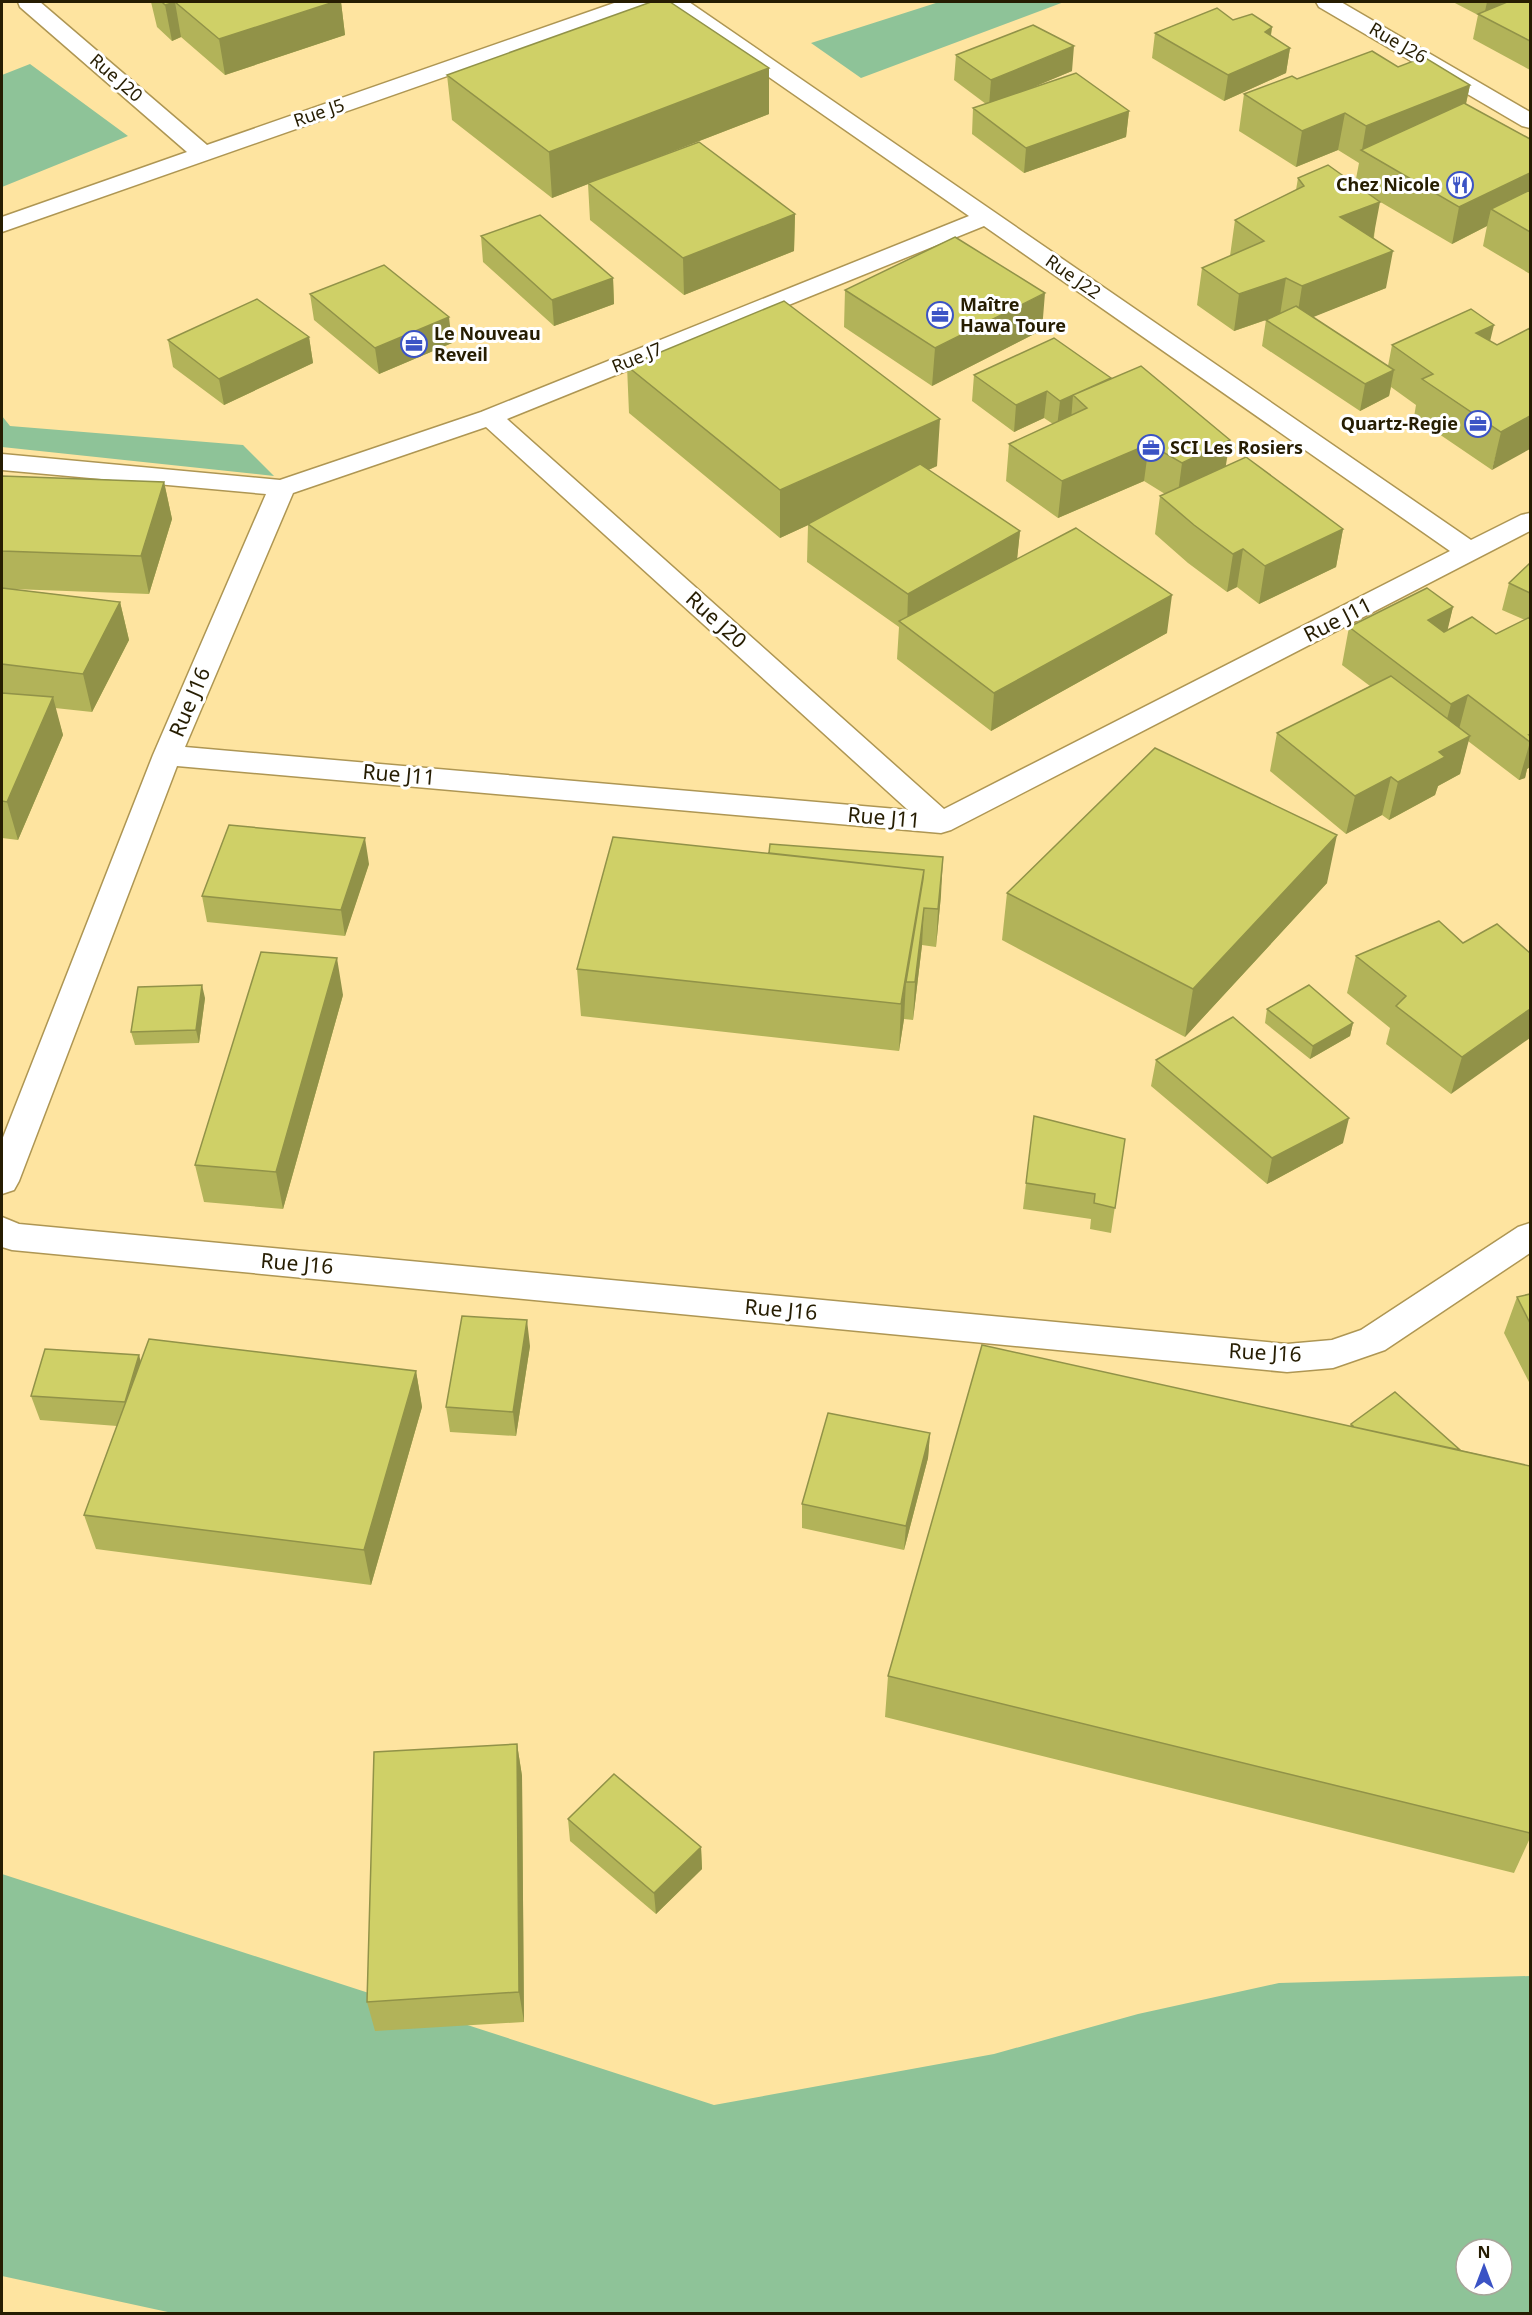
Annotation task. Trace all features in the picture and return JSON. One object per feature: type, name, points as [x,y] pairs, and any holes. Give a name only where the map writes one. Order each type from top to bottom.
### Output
[{"type":"street","name":"Rue J20","points":[[28,2],[203,154]]},
{"type":"street","name":"Rue J5","points":[[2,225],[636,2]]},
{"type":"street","name":"Rue J22","points":[[676,2],[1470,552]]},
{"type":"street","name":"Rue J26","points":[[1327,2],[1530,121]]},
{"type":"street","name":"Rue J7","points":[[282,488],[490,417],[987,217]]},
{"type":"street","name":"Rue J20","points":[[490,417],[941,823]]},
{"type":"street","points":[[2,462],[282,488]]},
{"type":"street","name":"Rue J16","points":[[2,1181],[166,755],[282,488]]},
{"type":"street","name":"Rue J11","points":[[166,755],[941,823],[1530,521]]},
{"type":"street","name":"Rue J16","points":[[2,1230],[12,1237],[1287,1358],[1333,1354],[1373,1340],[1530,1236]]},
{"type":"green space","points":[[939,2],[1064,2],[861,78],[811,43]]},
{"type":"green space","points":[[30,64],[128,136],[2,187],[2,75]]},
{"type":"green space","points":[[2,416],[10,426],[243,445],[274,476],[2,447]]},
{"type":"green space","points":[[2,1874],[714,2105],[994,2054],[1138,2014],[1279,1983],[1530,1976],[1530,2313],[177,2314],[2,2276]]},
{"type":"building","points":[[175,2],[334,2],[219,39]]},
{"type":"building","points":[[651,2],[670,2],[769,68],[549,152],[447,75]]},
{"type":"building","points":[[1507,2],[1530,2],[1530,41],[1478,14]]},
{"type":"building","points":[[1217,8],[1233,20],[1252,14],[1272,27],[1265,32],[1290,48],[1228,75],[1155,33]]},
{"type":"building","points":[[1033,25],[1074,46],[991,80],[956,55]]},
{"type":"building","points":[[1372,51],[1398,67],[1424,57],[1470,85],[1366,126],[1345,113],[1302,131],[1244,94],[1292,76],[1297,79]]},
{"type":"building","points":[[1076,73],[1129,111],[1026,148],[973,108]]},
{"type":"building","points":[[1464,103],[1530,139],[1530,173],[1459,207],[1361,150]]},
{"type":"building","points":[[699,142],[795,214],[683,258],[588,183]]},
{"type":"building","points":[[1328,165],[1380,202],[1340,217],[1393,251],[1302,286],[1286,278],[1239,294],[1202,268],[1264,241],[1235,220],[1304,186],[1298,178]]},
{"type":"building","points":[[1530,190],[1530,232],[1491,209]]},
{"type":"building","points":[[540,215],[613,278],[552,300],[481,236]]},
{"type":"building","points":[[955,237],[1045,293],[935,348],[845,290]]},
{"type":"building","points":[[384,265],[449,317],[375,348],[310,294]]},
{"type":"building","points":[[257,299],[309,337],[219,379],[168,340]]},
{"type":"building","points":[[784,301],[940,419],[780,490],[627,366]]},
{"type":"building","points":[[1296,306],[1394,370],[1365,384],[1266,320]]},
{"type":"building","points":[[1471,309],[1494,325],[1476,333],[1497,345],[1530,328],[1530,416],[1501,432],[1422,379],[1433,374],[1392,345]]},
{"type":"building","points":[[1054,338],[1111,378],[1060,401],[1047,391],[1016,405],[974,375]]},
{"type":"building","points":[[1141,366],[1230,440],[1182,463],[1149,444],[1062,481],[1009,444],[1087,408],[1073,395]]},
{"type":"building","points":[[1246,457],[1343,529],[1265,566],[1243,549],[1233,554],[1160,496]]},
{"type":"building","points":[[920,464],[1020,531],[908,594],[808,524]]},
{"type":"building","points":[[2,476],[164,482],[141,556],[2,551]]},
{"type":"building","points":[[1076,528],[1172,595],[994,693],[899,621]]},
{"type":"building","points":[[1530,563],[1530,593],[1509,583]]},
{"type":"building","points":[[2,588],[120,602],[83,674],[2,664]]},
{"type":"building","points":[[1427,588],[1453,607],[1428,620],[1444,632],[1472,617],[1496,634],[1530,617],[1530,742],[1468,695],[1451,704],[1349,627]]},
{"type":"building","points":[[1391,676],[1470,736],[1439,752],[1445,757],[1398,782],[1391,777],[1355,796],[1277,733]]},
{"type":"building","points":[[2,693],[53,697],[7,802],[2,801]]},
{"type":"building","points":[[1155,748],[1337,835],[1193,989],[1007,893]]},
{"type":"building","points":[[229,825],[365,838],[341,910],[202,896]]},
{"type":"building","points":[[613,837],[924,870],[901,1004],[577,969]]},
{"type":"building","points":[[770,844],[943,857],[938,909],[924,908],[915,982],[906,982],[924,870],[769,853]]},
{"type":"building","points":[[1439,921],[1463,943],[1497,924],[1530,953],[1530,1009],[1462,1057],[1396,1006],[1406,996],[1356,956]]},
{"type":"building","points":[[261,952],[337,958],[276,1172],[195,1165]]},
{"type":"building","points":[[202,985],[196,1030],[131,1032],[138,987]]},
{"type":"building","points":[[1309,985],[1353,1023],[1313,1046],[1267,1009]]},
{"type":"building","points":[[1233,1017],[1349,1118],[1272,1158],[1156,1060]]},
{"type":"building","points":[[1034,1116],[1125,1139],[1115,1208],[1094,1203],[1095,1194],[1026,1183]]},
{"type":"building","points":[[1530,1294],[1530,1323],[1517,1297]]},
{"type":"building","points":[[462,1316],[527,1320],[513,1412],[446,1407]]},
{"type":"building","points":[[149,1339],[416,1371],[364,1550],[84,1515]]},
{"type":"building","points":[[982,1345],[1530,1466],[1530,1833],[888,1676]]},
{"type":"building","points":[[45,1349],[139,1355],[125,1402],[31,1396]]},
{"type":"building","points":[[1395,1392],[1460,1450],[1354,1427],[1351,1424]]},
{"type":"building","points":[[828,1413],[930,1433],[906,1526],[802,1504]]},
{"type":"building","points":[[517,1744],[519,1992],[367,2002],[374,1752]]},
{"type":"building","points":[[614,1774],[701,1847],[654,1893],[568,1819]]},
{"type":"place","name":"Chez Nicole","points":[[1460,185]]},
{"type":"place","name":"Maître Hawa Toure","points":[[940,315]]},
{"type":"place","name":"Le Nouveau Reveil","points":[[414,344]]},
{"type":"place","name":"Quartz-Regie","points":[[1478,424]]},
{"type":"place","name":"SCI Les Rosiers","points":[[1151,448]]}]
